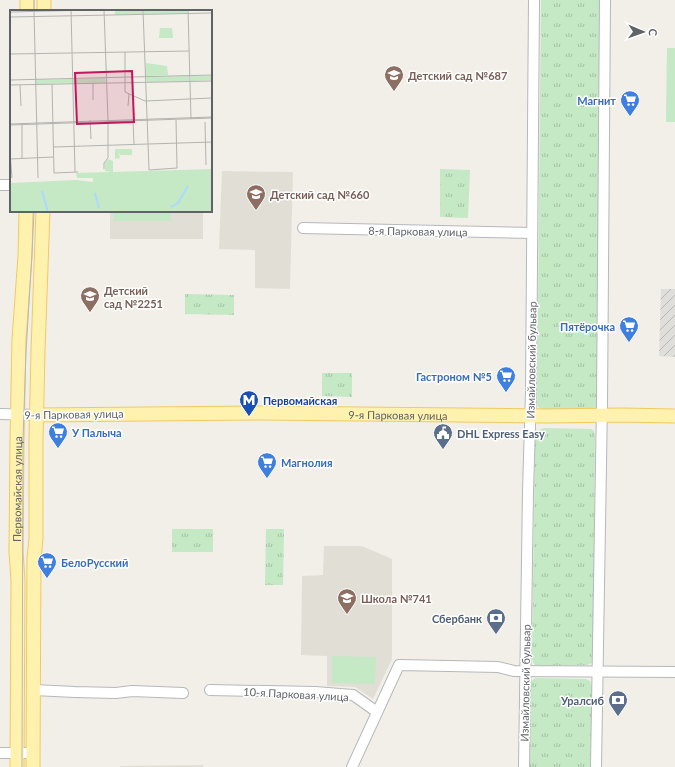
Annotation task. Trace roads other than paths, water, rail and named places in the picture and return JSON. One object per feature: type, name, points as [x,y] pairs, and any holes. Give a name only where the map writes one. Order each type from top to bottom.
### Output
[{"type":"main road","name":"Первомайская улица","points":[[17,767],[17,414],[19,340],[25,256],[26,212]]},
{"type":"main road","name":"Первомайская улица","points":[[33,767],[34,558],[36,539],[38,351],[43,212]]},
{"type":"main road","name":"9-я Парковая улица","points":[[37,415],[260,413],[675,416]]},
{"type":"street","name":"Измайловский бульвар","points":[[524,767],[530,415],[534,0]]},
{"type":"street","points":[[596,767],[602,415],[605,0]]},
{"type":"street","name":"8-я Парковая улица","points":[[303,228],[532,233]]},
{"type":"street","name":"9-я Парковая улица","points":[[0,414],[37,415]]},
{"type":"street","points":[[352,767],[399,666],[498,667],[514,671],[675,672]]},
{"type":"street","points":[[34,690],[116,693],[132,691],[183,693]]},
{"type":"street","name":"10-я Парковая улица","points":[[210,690],[315,692],[353,695],[377,712]]},
{"type":"street","points":[[0,752],[33,753]]},
{"type":"tram line","points":[[34,0],[34,10]]},
{"type":"tram line","points":[[22,767],[23,440],[26,351],[34,212]]},
{"type":"place","name":"Детский сад №687","points":[[394,92]]},
{"type":"place","name":"Магнит","points":[[630,117]]},
{"type":"place","name":"Детский сад №660","points":[[256,211]]},
{"type":"place","name":"Детский сад №2251","points":[[90,313]]},
{"type":"place","name":"Пятёрочка","points":[[629,343]]},
{"type":"place","name":"Гастроном №5","points":[[506,393]]},
{"type":"place","name":"Первомайская","points":[[249,417]]},
{"type":"place","name":"У Палыча","points":[[58,449]]},
{"type":"place","name":"DHL Express Easy","points":[[443,450]]},
{"type":"place","name":"Магнолия","points":[[267,479]]},
{"type":"place","name":"БелоРусский","points":[[47,579]]},
{"type":"place","name":"Школа №741","points":[[347,615]]},
{"type":"place","name":"Сбербанк","points":[[496,635]]},
{"type":"place","name":"Уралсиб","points":[[618,717]]}]
